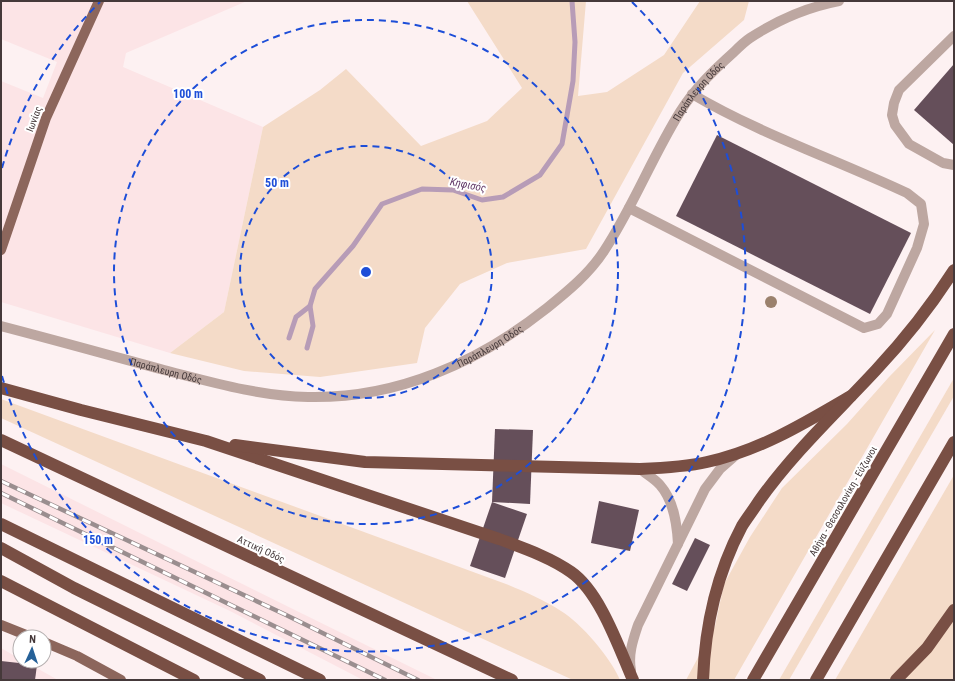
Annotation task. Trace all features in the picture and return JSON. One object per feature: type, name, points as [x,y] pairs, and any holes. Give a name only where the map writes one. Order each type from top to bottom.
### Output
[{"type":"highway","points":[[703,680],[708,620],[718,583],[743,525],[781,472],[906,338],[954,270]]},
{"type":"highway","name":"Αθήνα - Θεσσαλονίκη - Εύζωνοι","points":[[753,680],[954,334]]},
{"type":"highway","points":[[1,388],[81,410],[206,441],[499,539],[527,550],[572,572],[582,581],[596,600],[608,622],[633,680]]},
{"type":"highway","points":[[206,441],[365,462],[640,469],[674,467],[701,463],[740,453],[798,426],[851,396]]},
{"type":"highway","name":"Αττική Οδός","points":[[1,440],[512,680]]},
{"type":"highway","points":[[816,680],[954,442]]},
{"type":"highway","points":[[1,524],[320,680]]},
{"type":"highway","points":[[1,548],[74,588],[260,680]]},
{"type":"highway","points":[[1,581],[194,680]]},
{"type":"highway","points":[[896,680],[927,648],[954,610]]},
{"type":"main road","name":"Ιωνίας","points":[[1,250],[46,118],[99,1]]},
{"type":"main road","points":[[1,625],[12,629]]},
{"type":"main road","points":[[52,645],[77,656],[121,680]]},
{"type":"street","name":"Παράπλευρη Οδός","points":[[1,326],[222,385],[251,391],[308,397],[357,395],[382,391],[407,384],[454,366],[476,355],[528,323],[568,292],[585,276],[604,252],[680,111],[692,94],[716,69],[749,39],[775,24],[806,10],[839,1]]},
{"type":"street","points":[[954,36],[899,90],[894,103],[892,115],[895,126],[909,144],[943,163],[954,165]]},
{"type":"street","points":[[629,208],[864,328],[878,324],[887,314],[917,248],[924,224],[921,204],[906,193],[752,126],[692,94]]},
{"type":"street","points":[[633,680],[630,665],[630,651],[638,625],[712,478],[720,469],[740,453]]},
{"type":"street","points":[[640,469],[660,485],[670,503],[676,523],[678,544]]},
{"type":"shaded area","points":[[1,1],[247,1],[126,53],[123,67],[263,127],[224,312],[170,353],[1,302],[1,81],[43,98],[57,62],[1,39]]},
{"type":"shaded area","points":[[467,1],[586,1],[578,96],[607,92],[664,55],[700,1],[749,1],[744,20],[683,73],[586,249],[507,263],[460,284],[425,328],[417,363],[320,377],[244,371],[170,353],[224,312],[263,127],[320,90],[346,69],[421,146],[487,121],[522,88]]},
{"type":"shaded area","points":[[935,330],[734,680],[686,680],[715,626],[724,584],[750,537],[782,488],[847,424],[889,377]]},
{"type":"shaded area","points":[[954,378],[954,396],[789,680],[779,680]]},
{"type":"shaded area","points":[[1,399],[527,593],[555,607],[586,632],[603,652],[616,671],[620,680],[573,680],[1,418]]},
{"type":"shaded area","points":[[1,464],[437,680],[363,680],[230,611],[1,503]]},
{"type":"shaded area","points":[[954,475],[954,680],[835,680]]},
{"type":"shaded area","points":[[1,648],[12,654],[12,669],[38,669],[58,680],[1,680]]},
{"type":"building","points":[[954,64],[954,145],[914,110]]},
{"type":"building","points":[[717,135],[911,233],[870,314],[676,216]]},
{"type":"building","points":[[495,429],[533,430],[530,504],[492,502]]},
{"type":"building","points":[[599,501],[639,510],[630,551],[591,543]]},
{"type":"building","points":[[492,502],[527,514],[505,578],[470,566]]},
{"type":"building","points":[[695,538],[710,545],[687,591],[672,584]]},
{"type":"building","points":[[1,661],[12,662],[12,669],[36,669],[35,680],[1,680]]},
{"type":"waterway","name":"Κηφισός","points":[[307,348],[313,326],[310,306],[315,289],[353,246],[382,204],[422,189],[453,190],[482,200],[503,197],[540,175],[562,144],[573,81],[575,42],[572,1]]},
{"type":"waterway","name":"Κηφισός","points":[[289,338],[296,317],[310,306]]},
{"type":"railway","points":[[1,481],[284,614],[418,680]]},
{"type":"railway","points":[[1,493],[385,680]]}]
